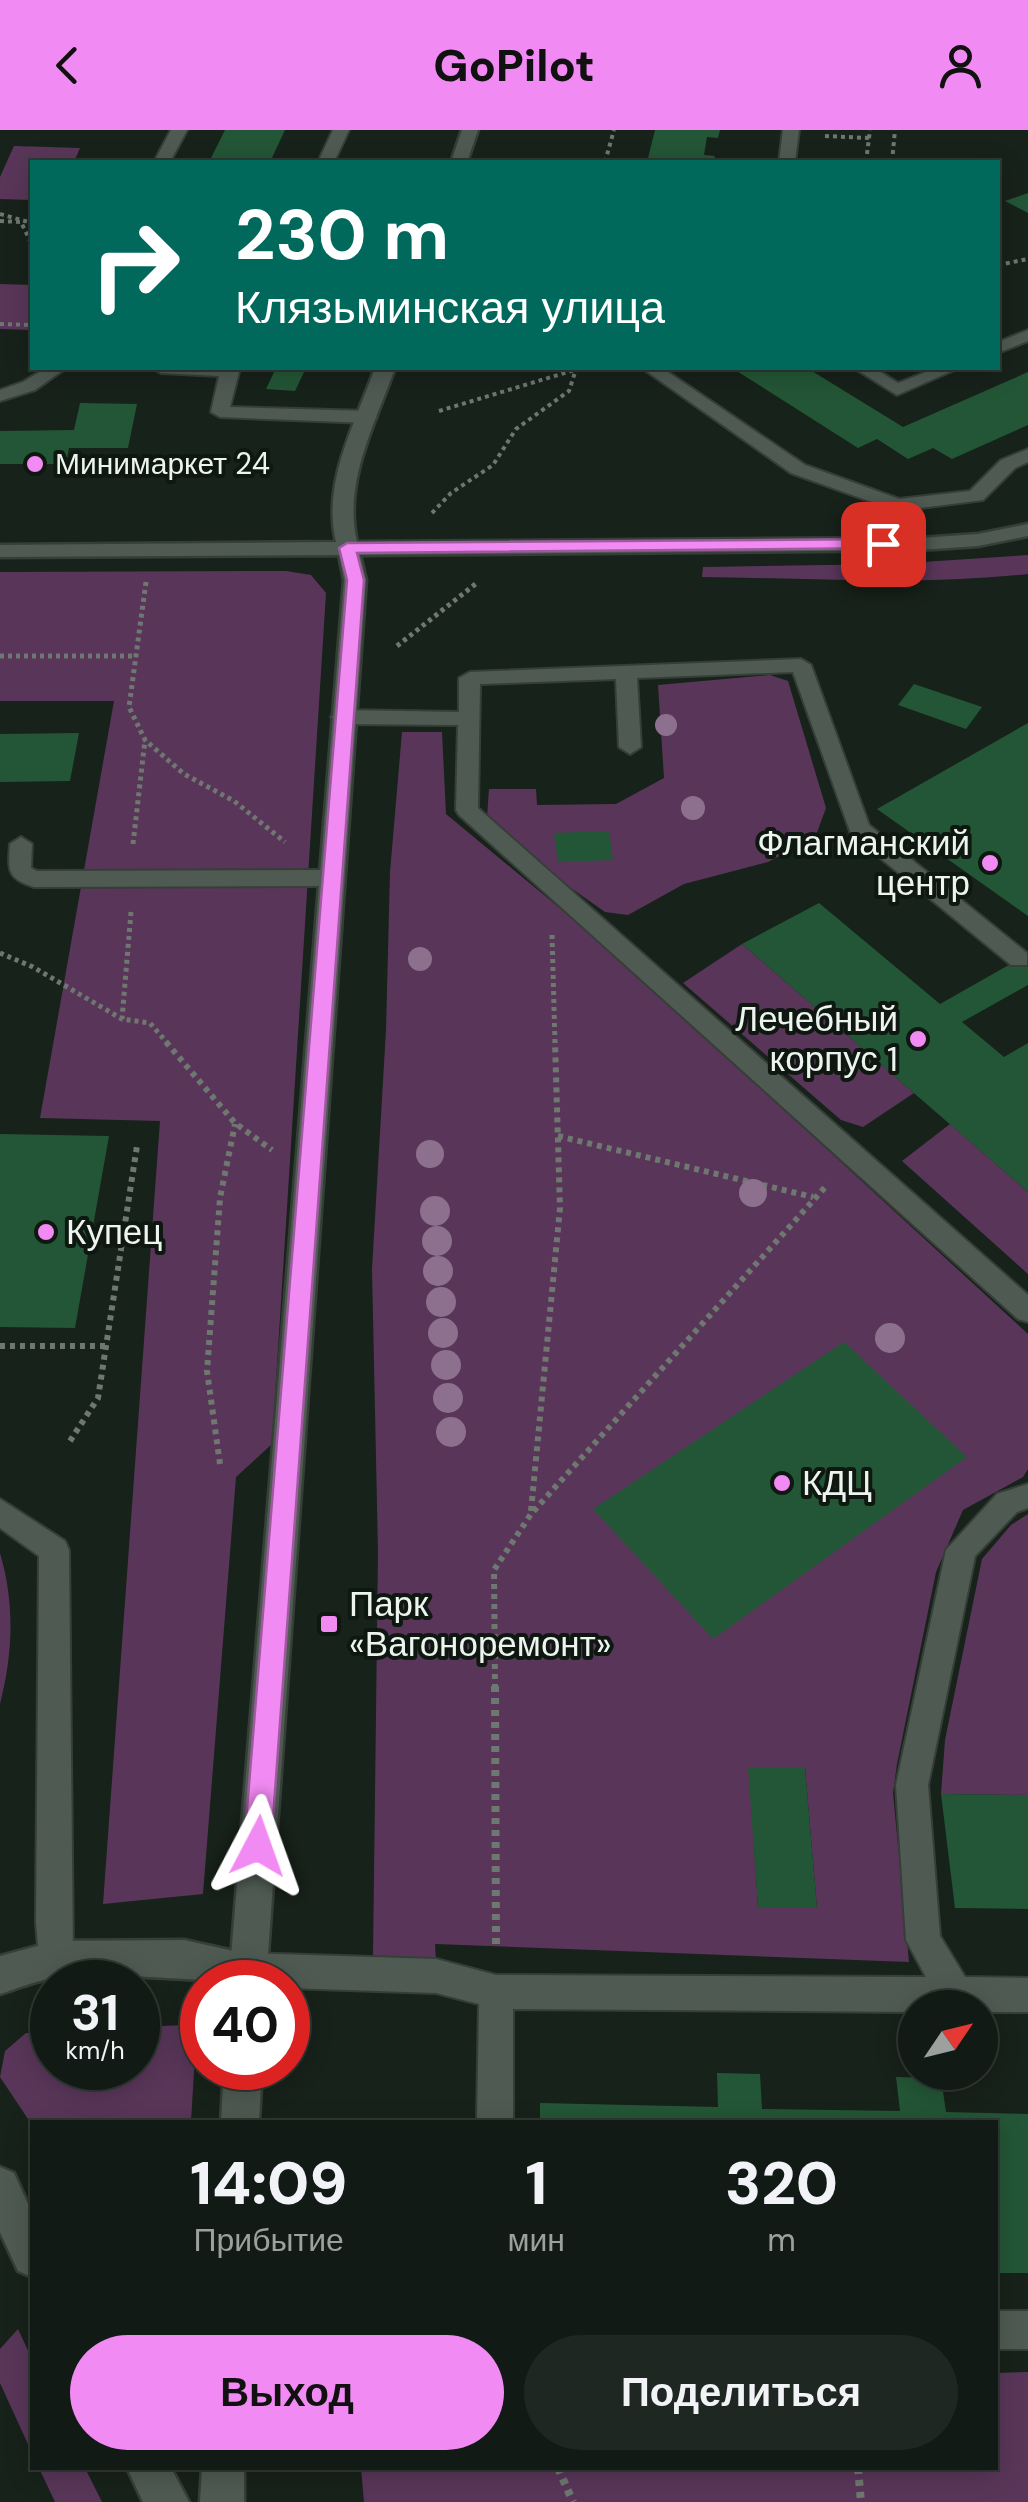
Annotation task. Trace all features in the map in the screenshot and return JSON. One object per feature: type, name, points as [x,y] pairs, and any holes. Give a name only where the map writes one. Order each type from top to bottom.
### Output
[{"type":"street","points":[[460,160],[470,130]]},
{"type":"street","points":[[248,1960],[355,580],[340,514],[342,490],[385,370]]},
{"type":"street","points":[[0,551],[920,544],[978,540],[1028,530]]},
{"type":"street","points":[[0,1975],[56,1959],[191,1960]]},
{"type":"street","points":[[240,2120],[242,2090]]},
{"type":"street","points":[[0,2187],[30,2253]]},
{"type":"street","points":[[149,2470],[167,2502]]},
{"type":"street","points":[[222,2470],[222,2502]]},
{"type":"lane","points":[[163,160],[180,130]]},
{"type":"lane","points":[[327,160],[341,130]]},
{"type":"lane","points":[[787,160],[790,130]]},
{"type":"lane","points":[[1000,347],[1028,335]]},
{"type":"lane","points":[[0,396],[29,386],[54,370]]},
{"type":"lane","points":[[230,370],[220,412],[368,417]]},
{"type":"lane","points":[[654,370],[798,470],[897,505],[976,496],[1008,464],[1028,455]]},
{"type":"lane","points":[[867,370],[898,390],[945,370]]},
{"type":"lane","points":[[1018,960],[859,829],[801,666],[470,678],[467,810],[1028,1310]]},
{"type":"lane","points":[[626,672],[630,747]]},
{"type":"lane","points":[[342,717],[470,719]]},
{"type":"lane","points":[[21,844],[19,872],[34,879],[330,878]]},
{"type":"lane","points":[[953,1990],[922,1940],[912,1785],[962,1550],[1007,1503],[1028,1496]]},
{"type":"lane","points":[[0,1512],[54,1550],[56,1959]]},
{"type":"lane","points":[[310,1976],[436,1976],[496,1992],[898,1994]]},
{"type":"lane","points":[[495,2120],[496,1992]]},
{"type":"lane","points":[[998,1995],[1028,1995]]},
{"type":"lane","points":[[998,2330],[1028,2330]]},
{"type":"path","points":[[606,160],[614,130]]},
{"type":"path","points":[[866,160],[870,130]]},
{"type":"path","points":[[892,160],[895,130]]},
{"type":"path","points":[[0,214],[21,222],[30,241]]},
{"type":"path","points":[[0,222],[30,223]]},
{"type":"path","points":[[1000,265],[1028,258]]},
{"type":"path","points":[[0,324],[30,325]]},
{"type":"path","points":[[439,411],[572,370]]},
{"type":"path","points":[[431,514],[451,494],[493,465],[516,429],[569,391],[577,370]]},
{"type":"path","points":[[397,646],[478,582]]},
{"type":"path","points":[[144,600],[128,707],[145,740],[184,774],[234,801],[290,846],[317,855],[330,878]]},
{"type":"path","points":[[0,656],[136,656]]},
{"type":"path","points":[[122,1019],[130,879],[145,740]]},
{"type":"path","points":[[531,1514],[560,1208],[550,884]]},
{"type":"path","points":[[0,953],[42,970],[122,1019],[150,1023],[235,1123],[276,1152]]},
{"type":"path","points":[[220,1464],[207,1371],[220,1198],[235,1123]]},
{"type":"path","points":[[558,1136],[814,1198]]},
{"type":"path","points":[[70,1441],[98,1398],[137,1146]]},
{"type":"path","points":[[496,1992],[494,1570],[531,1514],[814,1198],[857,1157]]},
{"type":"path","points":[[123,1235],[152,1235]]},
{"type":"path","points":[[0,1346],[106,1346]]},
{"type":"path","points":[[559,2470],[573,2502]]},
{"type":"path","points":[[858,2470],[860,2502]]},
{"type":"shaded area","points":[[14,146],[80,148],[75,160],[30,160],[30,200],[0,199],[0,177]]},
{"type":"shaded area","points":[[0,284],[30,285],[30,330],[0,329]]},
{"type":"shaded area","points":[[1028,555],[1028,574],[987,578],[702,577],[703,567],[892,564]]},
{"type":"shaded area","points":[[286,571],[311,575],[326,593],[272,1444],[236,1477],[203,1894],[103,1904],[160,1121],[40,1118],[114,701],[0,701],[0,572]]},
{"type":"shaded area","points":[[770,675],[788,681],[826,808],[815,838],[768,862],[684,884],[628,915],[605,912],[561,881],[487,817],[489,789],[536,789],[537,805],[616,804],[664,778],[658,685]]},
{"type":"shaded area","points":[[402,732],[442,732],[446,814],[608,948],[1028,1334],[1028,1469],[1023,1477],[963,1510],[936,1572],[897,1764],[893,1793],[909,1962],[435,1944],[436,1962],[373,1957],[378,1552],[372,1269],[386,1030],[390,872]],"holes":[[[749,1768],[805,1768],[817,1908],[758,1907]]]},
{"type":"shaded area","points":[[742,944],[914,1093],[863,1127],[841,1120],[683,983]]},
{"type":"shaded area","points":[[950,1124],[1028,1192],[1028,1274],[902,1161]]},
{"type":"shaded area","points":[[1028,1514],[1028,1795],[941,1794],[945,1740],[982,1559],[1011,1525]]},
{"type":"shaded area","points":[[0,1553],[10,1629],[0,1704]]},
{"type":"shaded area","points":[[180,2025],[180,2090],[193,2090],[191,2120],[30,2122],[0,2077],[5,2051],[30,2033],[30,2090],[160,2090],[160,2026]]},
{"type":"shaded area","points":[[18,2329],[30,2355],[30,2449],[0,2383],[0,2349]]},
{"type":"shaded area","points":[[1028,2372],[1028,2502],[364,2502],[361,2470],[998,2470],[998,2373]]},
{"type":"shaded area","points":[[40,2470],[86,2470],[102,2502],[55,2502]]},
{"type":"building","points":[[225,130],[285,130],[271,160],[210,160]]},
{"type":"building","points":[[655,130],[720,130],[718,138],[707,137],[704,155],[715,156],[714,160],[648,160]]},
{"type":"building","points":[[1028,193],[1028,213],[1005,201]]},
{"type":"building","points":[[275,370],[305,370],[295,391],[266,389]]},
{"type":"building","points":[[735,370],[810,370],[903,427],[1028,372],[1028,425],[952,459],[933,448],[908,459],[877,439],[858,448]]},
{"type":"building","points":[[80,403],[137,404],[128,448],[69,448],[66,464],[0,464],[0,431],[74,430]]},
{"type":"building","points":[[914,684],[982,707],[966,729],[898,705]]},
{"type":"building","name":"Флагманский центр","points":[[1028,723],[1028,916],[877,809]]},
{"type":"building","points":[[79,733],[70,781],[0,782],[0,734]]},
{"type":"building","points":[[609,831],[613,860],[558,862],[554,833]]},
{"type":"building","name":"Лечебный корпус 1","points":[[819,903],[940,1004],[1028,954],[1028,985],[962,1022],[1004,1057],[1028,1043],[1028,1192],[742,944]]},
{"type":"building","name":"Купец","points":[[0,1134],[109,1136],[75,1328],[0,1327]]},
{"type":"building","name":"КДЦ","points":[[844,1342],[967,1457],[713,1639],[593,1509]]},
{"type":"building","points":[[748,1767],[805,1768],[817,1908],[758,1908]]},
{"type":"building","points":[[941,1794],[1028,1795],[1028,1909],[955,1908]]},
{"type":"building","points":[[717,2073],[760,2074],[762,2109],[900,2111],[896,2077],[898,2077],[898,2090],[943,2090],[946,2112],[1028,2114],[1028,2273],[998,2273],[998,2120],[540,2120],[540,2103],[718,2107]]},
{"type":"place","name":"Минимаркет 24","points":[[35,464]]},
{"type":"place","name":"Флагманский центр","points":[[990,863]]},
{"type":"place","name":"Лечебный корпус 1","points":[[918,1039]]},
{"type":"place","name":"Купец","points":[[46,1232]]},
{"type":"place","name":"КДЦ","points":[[782,1483]]},
{"type":"place","name":"Парк «Вагоноремонт»","points":[[329,1624]]},
{"type":"route","points":[[258,1846],[355,580],[347,548],[883,544]]}]
